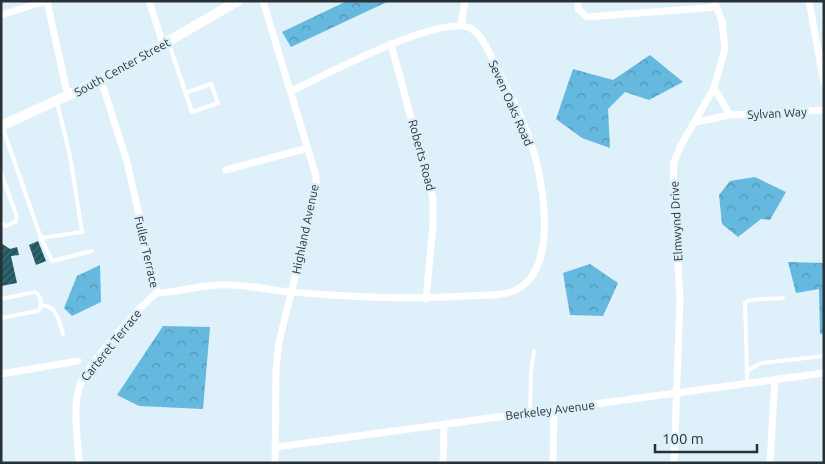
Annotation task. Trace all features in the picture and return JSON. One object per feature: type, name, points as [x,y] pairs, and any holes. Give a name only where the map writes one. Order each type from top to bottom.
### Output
[{"type":"main road","name":"South Center Street","points":[[1,126],[68,97],[238,1]]},
{"type":"street","points":[[1,15],[46,1],[68,97]]},
{"type":"street","points":[[149,1],[165,43]]},
{"type":"street","name":"Highland Avenue","points":[[263,1],[316,176],[316,192],[291,292],[276,370],[275,463]]},
{"type":"street","points":[[291,91],[337,70],[369,52],[460,25],[465,1]]},
{"type":"street","points":[[578,1],[578,8],[587,18],[716,4]]},
{"type":"street","points":[[809,1],[824,83]]},
{"type":"street","name":"Elmwynd Drive","points":[[674,463],[680,300],[672,185],[674,162],[680,145],[696,122],[714,88],[725,48],[722,21],[716,4]]},
{"type":"street","name":"Seven Oaks Road","points":[[291,292],[393,299],[509,292],[525,285],[535,273],[543,255],[544,205],[532,146],[506,86],[481,38],[472,29],[460,25]]},
{"type":"street","name":"Roberts Road","points":[[391,44],[434,198],[426,298]]},
{"type":"street","name":"Fuller Terrace","points":[[100,80],[127,162],[156,293],[231,284],[291,292]]},
{"type":"street","name":"Sylvan Way","points":[[714,88],[730,115]]},
{"type":"street","name":"Sylvan Way","points":[[696,122],[730,115],[824,110]]},
{"type":"street","points":[[226,170],[308,148]]},
{"type":"street","name":"Carteret Terrace","points":[[79,463],[77,398],[80,385],[93,364],[144,304],[156,293]]},
{"type":"street","points":[[1,374],[78,361]]},
{"type":"street","name":"Berkeley Avenue","points":[[276,447],[554,409],[676,395],[824,373]]},
{"type":"street","points":[[770,463],[775,379]]},
{"type":"street","points":[[553,463],[554,409]]},
{"type":"street","points":[[442,463],[444,424]]},
{"type":"lane","points":[[165,43],[192,112],[218,103],[211,84],[185,93]]},
{"type":"lane","points":[[42,238],[82,232],[70,156],[57,102]]},
{"type":"lane","points":[[1,126],[52,261],[92,251]]},
{"type":"lane","points":[[1,173],[17,217],[15,222],[6,226],[1,223]]},
{"type":"lane","points":[[1,299],[36,292],[41,305],[38,311],[1,318]]},
{"type":"lane","points":[[747,384],[745,303],[749,300],[784,298]]},
{"type":"lane","points":[[41,305],[48,306],[54,310],[63,334]]},
{"type":"lane","points":[[530,413],[530,372],[534,350]]},
{"type":"lane","points":[[746,371],[760,363],[824,356]]},
{"type":"green space","points":[[347,1],[389,1],[291,47],[282,32]]},
{"type":"green space","points":[[650,55],[683,82],[649,100],[625,92],[608,109],[610,148],[582,138],[556,119],[573,69],[613,80]]},
{"type":"green space","points":[[755,177],[786,192],[770,220],[761,219],[738,237],[722,224],[719,195],[730,181]]},
{"type":"green space","points":[[788,262],[824,263],[824,333],[820,334],[819,289],[796,293]]},
{"type":"green space","points":[[590,264],[618,283],[603,316],[570,315],[563,273]]},
{"type":"green space","points":[[100,265],[101,302],[72,316],[64,308],[77,276]]},
{"type":"green space","points":[[163,326],[210,327],[203,409],[139,406],[117,395]]},
{"type":"building","points":[[38,241],[46,261],[36,265],[29,245]]},
{"type":"building","points":[[1,243],[10,249],[17,247],[19,255],[11,256],[17,283],[1,286]]}]
